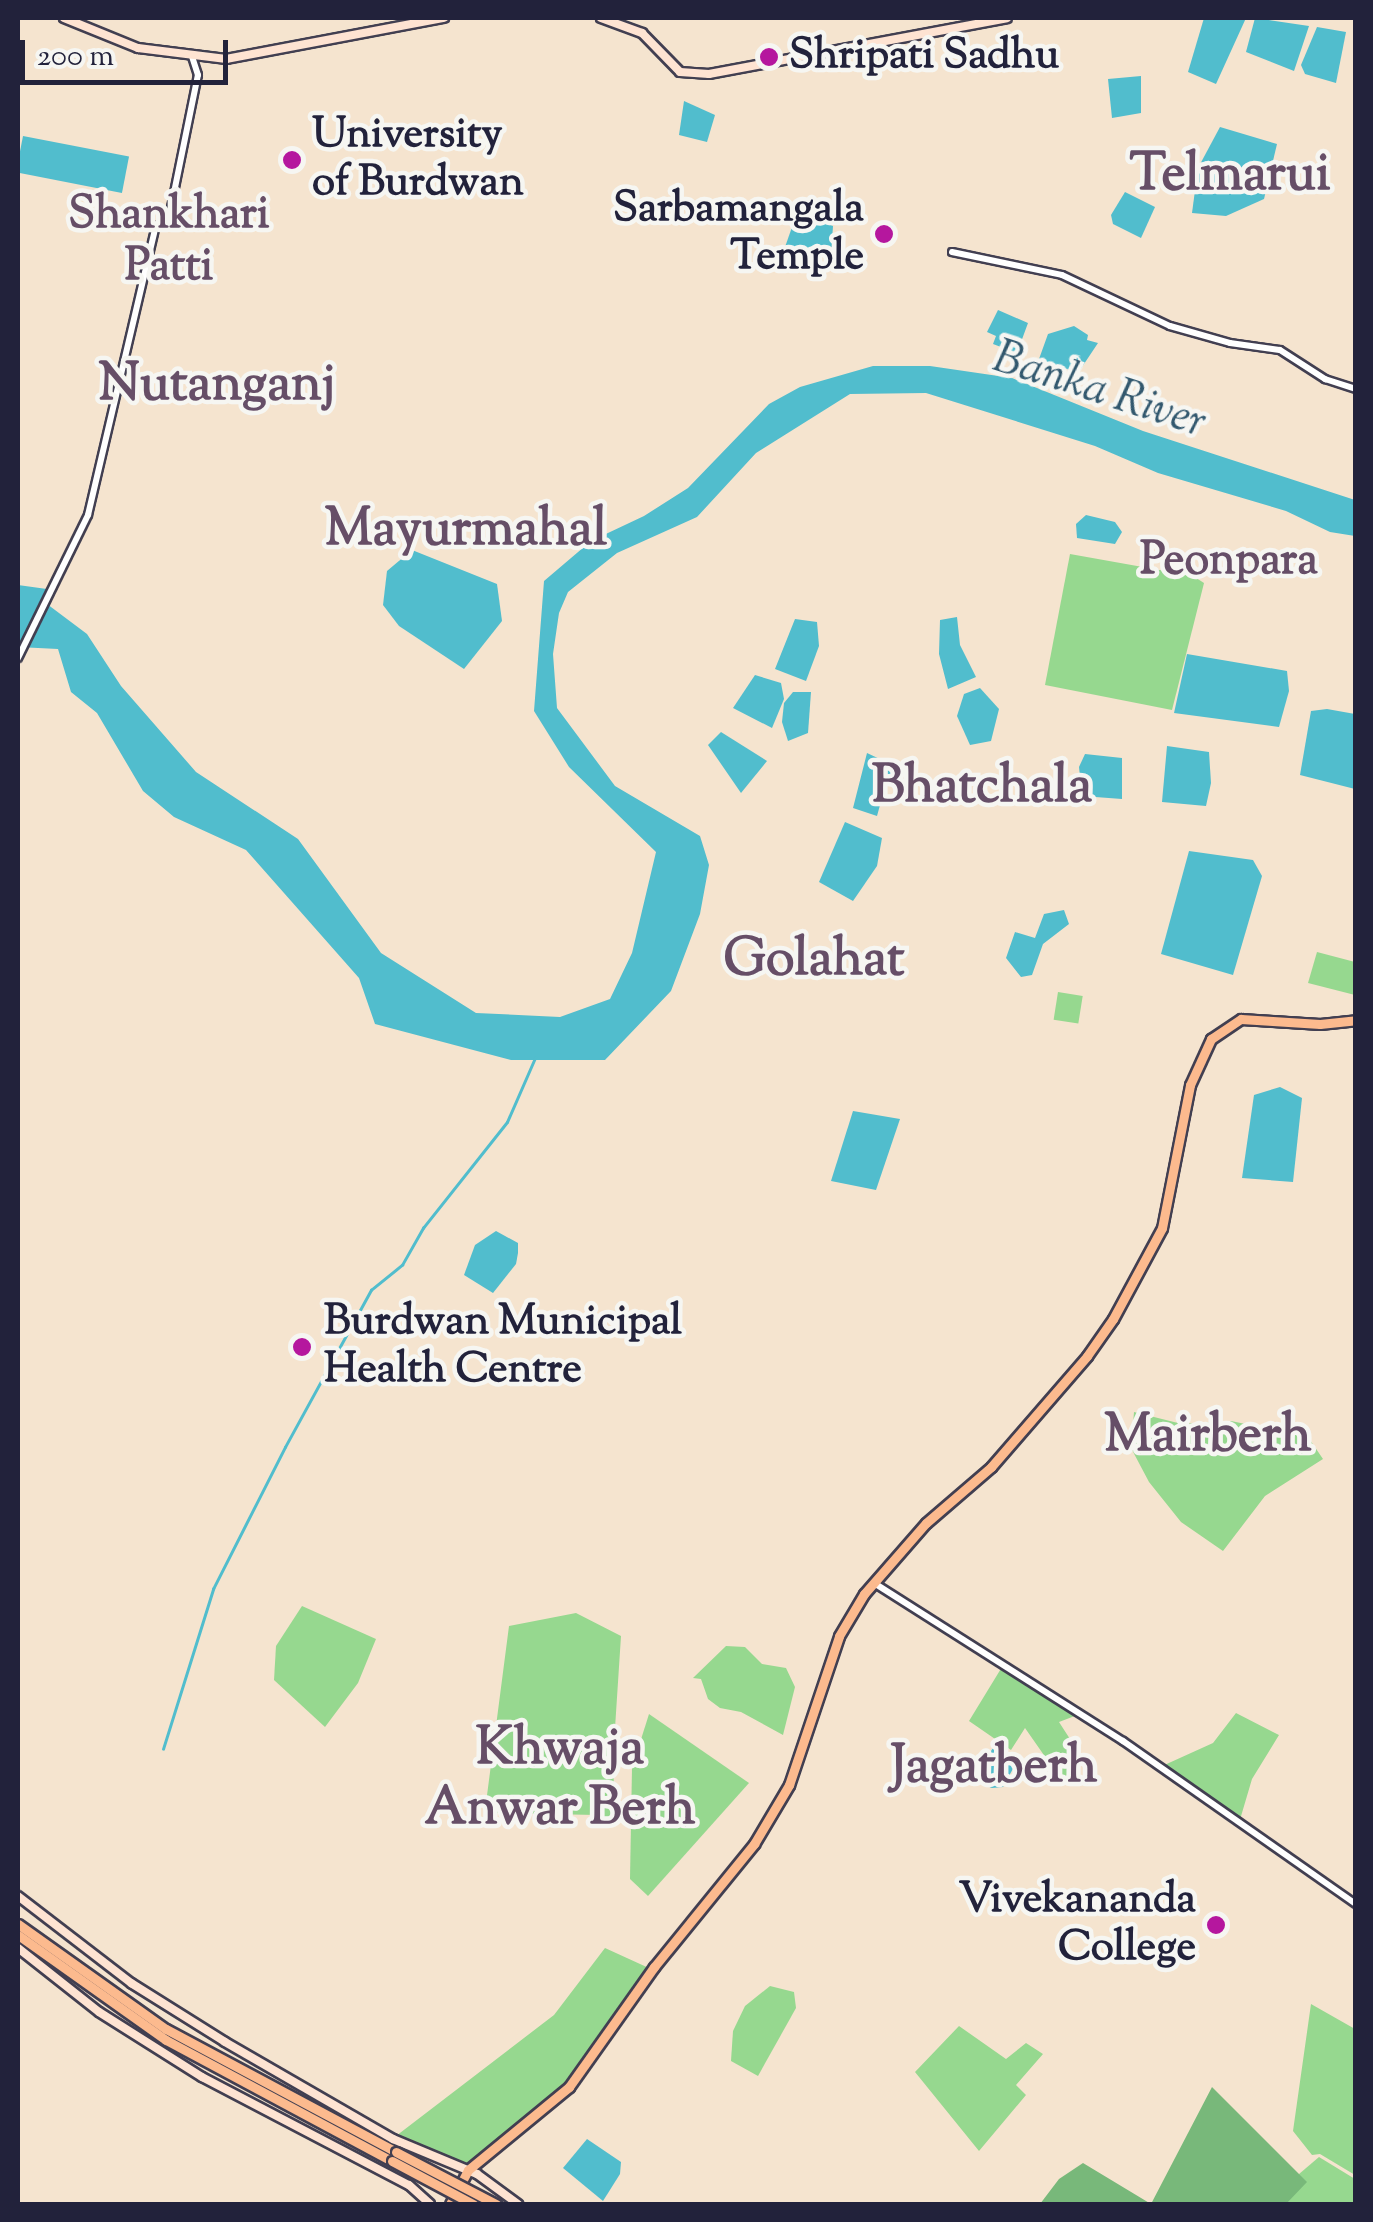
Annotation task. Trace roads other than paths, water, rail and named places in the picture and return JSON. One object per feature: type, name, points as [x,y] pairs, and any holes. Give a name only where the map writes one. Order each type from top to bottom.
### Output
[{"type":"highway","points":[[450,2204],[468,2170],[569,2087],[652,1970],[754,1844],[788,1785],[844,1626],[874,1583],[926,1523],[978,1480],[1095,1346],[1136,1283],[1168,1210],[1190,1086],[1211,1039],[1241,1019],[1333,1024],[1356,1020]]},
{"type":"highway","points":[[18,1924],[180,2036],[473,2204]]},
{"type":"highway","points":[[18,1935],[166,2040],[394,2157],[496,2204]]},
{"type":"main road","points":[[64,18],[138,48],[192,56],[266,54],[444,18]]},
{"type":"main road","points":[[602,18],[642,34],[680,72],[709,74],[1006,18]]},
{"type":"main road","points":[[18,1896],[102,1963],[224,2042],[394,2139],[468,2170],[518,2204]]},
{"type":"main road","points":[[18,1948],[100,2012],[202,2077],[409,2185],[430,2204]]},
{"type":"street","points":[[18,658],[88,515],[156,226],[167,227],[198,75],[192,56]]},
{"type":"street","points":[[952,252],[1062,275],[1170,326],[1230,343],[1280,350],[1325,379],[1356,389]]},
{"type":"street","points":[[874,1583],[1123,1741],[1356,1904]]},
{"type":"water","points":[[1204,18],[1246,18],[1216,84],[1188,72]]},
{"type":"water","points":[[1255,18],[1309,26],[1294,71],[1246,52]]},
{"type":"water","points":[[1317,27],[1346,32],[1336,83],[1305,74],[1301,65]]},
{"type":"water","points":[[1141,76],[1141,113],[1112,118],[1108,79]]},
{"type":"water","points":[[684,101],[715,115],[707,142],[679,135]]},
{"type":"water","points":[[1220,127],[1277,144],[1264,199],[1226,216],[1192,213],[1198,168]]},
{"type":"water","points":[[23,136],[129,157],[122,193],[18,173]]},
{"type":"water","points":[[1125,192],[1155,207],[1141,238],[1113,224],[1111,215]]},
{"type":"water","points":[[797,213],[833,226],[831,255],[785,247]]},
{"type":"water","points":[[998,310],[1028,323],[1017,353],[993,344],[996,336],[987,332]]},
{"type":"water","points":[[1074,326],[1088,335],[1087,340],[1098,343],[1078,373],[1039,359],[1048,334]]},
{"type":"water","points":[[873,366],[930,366],[1012,378],[1143,431],[1355,500],[1355,536],[1330,532],[1286,511],[1158,473],[1095,446],[926,393],[850,394],[756,453],[697,517],[617,553],[568,592],[559,613],[553,654],[557,708],[615,786],[700,836],[709,865],[700,914],[671,991],[605,1060],[511,1060],[375,1024],[359,978],[246,850],[174,817],[143,791],[97,713],[71,692],[58,649],[18,647],[18,585],[54,590],[47,604],[87,634],[121,686],[196,772],[298,839],[381,953],[476,1013],[560,1017],[610,999],[632,953],[656,852],[569,767],[534,711],[544,581],[591,541],[644,516],[688,488],[769,404],[800,387]]},
{"type":"water","points":[[1086,515],[1115,522],[1122,532],[1115,544],[1077,538],[1076,524]]},
{"type":"water","points":[[412,550],[497,584],[502,621],[464,669],[399,626],[383,605],[387,571]]},
{"type":"water","points":[[957,617],[960,645],[976,677],[948,689],[939,654],[940,620]]},
{"type":"water","points":[[795,619],[817,622],[819,646],[806,681],[775,669]]},
{"type":"water","points":[[1187,654],[1287,671],[1289,691],[1279,727],[1174,713]]},
{"type":"water","points":[[755,675],[781,683],[784,699],[772,728],[733,708]]},
{"type":"water","points":[[980,688],[999,709],[991,741],[970,745],[957,716],[964,694]]},
{"type":"water","points":[[793,692],[811,692],[808,733],[788,741],[782,722],[784,703]]},
{"type":"water","points":[[1327,709],[1355,714],[1355,789],[1300,775],[1311,711]]},
{"type":"water","points":[[721,732],[767,761],[741,793],[708,745]]},
{"type":"water","points":[[1167,746],[1209,752],[1211,783],[1206,806],[1162,802]]},
{"type":"water","points":[[867,753],[901,769],[896,782],[885,787],[877,816],[853,808]]},
{"type":"water","points":[[1085,754],[1122,758],[1122,799],[1082,796],[1079,767]]},
{"type":"water","points":[[845,822],[882,838],[877,866],[853,901],[819,882]]},
{"type":"water","points":[[1189,851],[1253,860],[1262,876],[1233,975],[1161,954]]},
{"type":"water","points":[[1064,910],[1069,924],[1043,944],[1032,975],[1021,977],[1006,958],[1015,932],[1035,938],[1044,914]]},
{"type":"water","points":[[1280,1087],[1302,1098],[1293,1182],[1242,1178],[1254,1095]]},
{"type":"water","points":[[853,1111],[900,1119],[876,1190],[831,1181]]},
{"type":"water","points":[[496,1231],[518,1243],[518,1253],[516,1264],[493,1293],[464,1275],[475,1245]]},
{"type":"water","points":[[993,1748],[1008,1754],[1015,1765],[1003,1787],[979,1783],[975,1775]]},
{"type":"water","points":[[587,2139],[621,2162],[620,2174],[603,2201],[563,2168]]},
{"type":"waterway","points":[[163,1749],[213,1589],[285,1447],[371,1290],[402,1265],[423,1228],[507,1122],[535,1058]]},
{"type":"place","name":"Shripati Sadhu","points":[[769,57]]},
{"type":"place","name":"University of Burdwan","points":[[292,160]]},
{"type":"place","name":"Sarbamangala Temple","points":[[884,234]]},
{"type":"place","name":"Burdwan Municipal Health Centre","points":[[302,1347]]},
{"type":"place","name":"Vivekananda College","points":[[1216,1925]]},
{"type":"district","name":"Telmarui","points":[[1230,177]]},
{"type":"district","name":"Shankhari Patti","points":[[169,243]]},
{"type":"district","name":"Nutanganj","points":[[217,387]]},
{"type":"district","name":"Mayurmahal","points":[[466,532]]},
{"type":"district","name":"Peonpara","points":[[1229,563]]},
{"type":"district","name":"Bhatchala","points":[[982,789]]},
{"type":"district","name":"Golahat","points":[[814,962]]},
{"type":"district","name":"Mairberh","points":[[1208,1438]]},
{"type":"district","name":"Jagatberh","points":[[994,1769]]},
{"type":"district","name":"Khwaja Anwar Berh","points":[[560,1781]]},
{"type":"water label","name":"Banka River","points":[[1099,392]]}]
